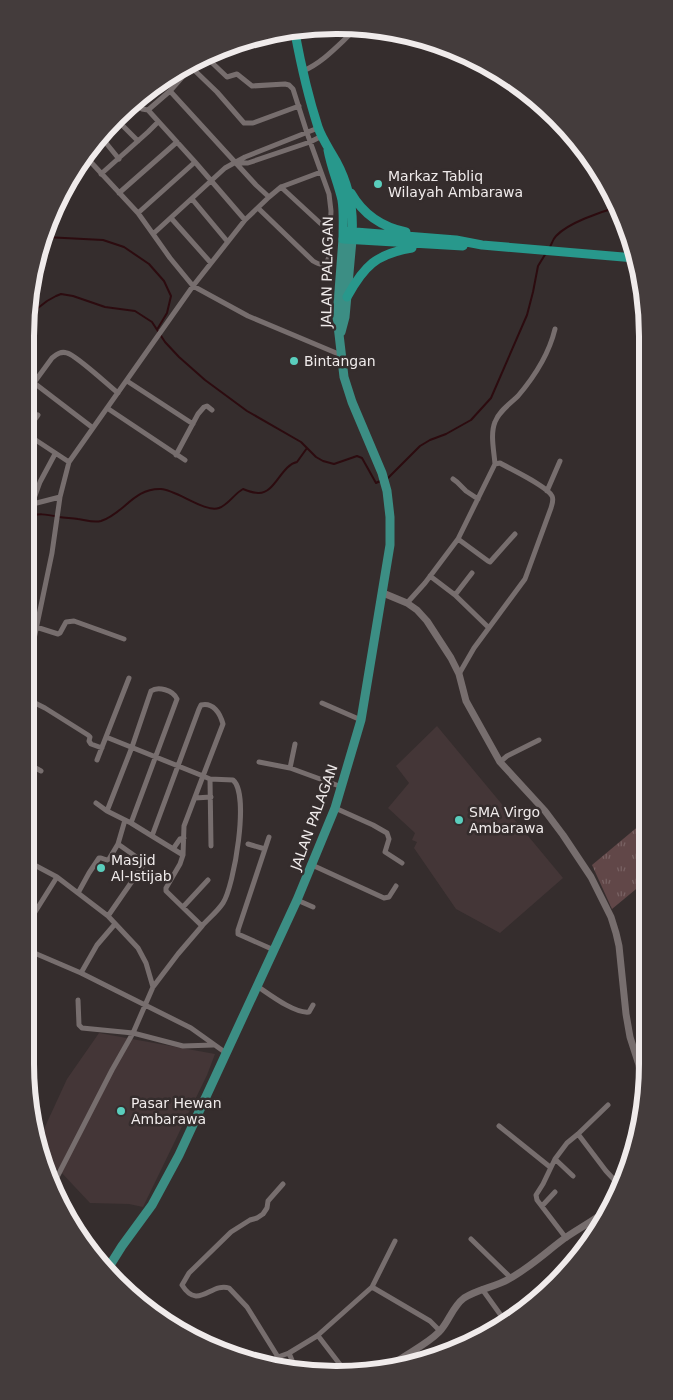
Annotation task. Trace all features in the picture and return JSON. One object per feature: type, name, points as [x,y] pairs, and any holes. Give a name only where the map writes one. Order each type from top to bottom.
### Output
[{"type":"highway","name":"JALAN PALAGAN","points":[[296,36],[302,71],[320,132],[328,150],[338,183],[348,235]]},
{"type":"highway","name":"JALAN PALAGAN","points":[[328,150],[335,160],[348,189],[352,206],[348,235]]},
{"type":"highway","points":[[348,189],[368,215],[384,225],[430,242]]},
{"type":"highway","points":[[348,235],[457,246],[482,245],[629,258]]},
{"type":"highway","points":[[347,297],[366,268],[380,257],[397,250],[430,242]]},
{"type":"main road","name":"JALAN PALAGAN","points":[[340,338],[347,297],[348,235]]},
{"type":"main road","name":"JALAN PALAGAN","points":[[110,1265],[152,1205],[168,1177],[274,950],[335,808],[361,720],[390,545],[390,518],[387,492],[382,473],[352,402],[344,377],[337,317],[348,235]]},
{"type":"street","points":[[302,71],[316,64],[332,52],[351,34]]},
{"type":"street","points":[[211,62],[227,77],[237,74],[252,86],[290,85],[296,95],[307,133],[329,194],[331,211],[328,261],[321,265],[313,261],[258,208]]},
{"type":"street","points":[[195,69],[244,124],[299,106]]},
{"type":"street","points":[[148,110],[170,91],[185,74]]},
{"type":"street","points":[[170,91],[269,197]]},
{"type":"street","points":[[139,107],[148,110],[245,220]]},
{"type":"street","points":[[102,174],[158,122]]},
{"type":"street","points":[[121,124],[138,141]]},
{"type":"street","points":[[236,163],[248,163],[310,142],[320,132]]},
{"type":"street","points":[[153,234],[226,168],[245,157],[307,133],[320,132]]},
{"type":"street","points":[[105,142],[119,158]]},
{"type":"street","points":[[119,193],[177,142]]},
{"type":"street","points":[[90,160],[138,213],[170,258],[193,286],[248,316],[341,355]]},
{"type":"street","points":[[138,213],[195,162]]},
{"type":"street","points":[[34,637],[52,553],[60,497],[68,462],[193,286],[245,220],[282,187],[321,172]]},
{"type":"street","points":[[282,187],[330,230]]},
{"type":"street","points":[[192,199],[227,241]]},
{"type":"street","points":[[171,218],[211,263]]},
{"type":"street","points":[[407,603],[458,539],[496,464],[493,437],[495,422],[539,368],[550,346],[555,329]]},
{"type":"street","points":[[34,381],[52,358],[58,353],[64,352],[74,356],[118,393]]},
{"type":"street","points":[[126,381],[193,424]]},
{"type":"street","points":[[34,383],[93,428]]},
{"type":"street","points":[[176,454],[198,414],[207,406],[212,410]]},
{"type":"street","points":[[107,408],[186,460]]},
{"type":"street","points":[[34,422],[38,415]]},
{"type":"street","points":[[34,440],[68,462]]},
{"type":"street","points":[[34,498],[40,482],[55,454]]},
{"type":"street","points":[[547,491],[560,461]]},
{"type":"street","points":[[459,674],[488,627],[525,579],[553,501],[552,496],[547,491],[500,463],[496,464]]},
{"type":"street","points":[[453,480],[478,499]]},
{"type":"street","points":[[34,504],[60,497]]},
{"type":"street","points":[[458,539],[490,562],[515,534]]},
{"type":"street","points":[[455,595],[472,572]]},
{"type":"street","points":[[430,576],[455,595],[488,627]]},
{"type":"street","points":[[383,593],[407,603],[427,621],[451,658],[459,674],[466,701],[500,762],[545,811],[591,876],[611,917],[619,946],[626,1014],[639,1070]]},
{"type":"street","points":[[36,627],[58,634],[66,622],[74,621],[124,639]]},
{"type":"street","points":[[97,760],[129,678]]},
{"type":"street","points":[[107,811],[132,747],[149,696],[153,689],[157,688],[170,692],[177,699],[131,823]]},
{"type":"street","points":[[34,702],[88,735],[90,743],[102,748]]},
{"type":"street","points":[[322,704],[361,720]]},
{"type":"street","points":[[152,836],[201,705],[212,705],[219,713],[222,724],[184,826],[180,864],[166,888],[166,891],[202,926]]},
{"type":"street","points":[[57,1178],[133,1033],[153,987],[178,954],[223,903],[229,889],[239,840],[240,804],[236,782],[203,776],[106,738]]},
{"type":"street","points":[[500,762],[507,756],[539,740]]},
{"type":"street","points":[[290,768],[295,744]]},
{"type":"street","points":[[259,762],[290,768],[342,787]]},
{"type":"street","points":[[34,767],[41,771]]},
{"type":"street","points":[[210,778],[211,846]]},
{"type":"street","points":[[195,798],[210,797]]},
{"type":"street","points":[[96,803],[182,856]]},
{"type":"street","points":[[335,808],[387,833],[389,838],[384,852],[402,864]]},
{"type":"street","points":[[78,894],[99,858],[108,860],[118,844],[125,820]]},
{"type":"street","points":[[269,837],[238,934],[274,950]]},
{"type":"street","points":[[173,849],[180,839],[184,838]]},
{"type":"street","points":[[108,916],[144,864],[118,844]]},
{"type":"street","points":[[248,844],[265,849]]},
{"type":"street","points":[[34,865],[57,877],[108,916],[138,948],[146,963],[153,987]]},
{"type":"street","points":[[312,865],[384,898],[389,897],[396,886]]},
{"type":"street","points":[[34,914],[57,877]]},
{"type":"street","points":[[183,908],[208,880]]},
{"type":"street","points":[[297,900],[313,907]]},
{"type":"street","points":[[80,974],[97,944],[115,924]]},
{"type":"street","points":[[34,953],[191,1028],[226,1053]]},
{"type":"street","points":[[257,986],[302,1013],[308,1012],[313,1005]]},
{"type":"street","points":[[78,1000],[79,1025],[82,1028],[133,1033],[183,1046],[213,1045]]},
{"type":"street","points":[[566,1238],[537,1200],[536,1195],[550,1167],[567,1142],[608,1106]]},
{"type":"street","points":[[499,1126],[550,1167]]},
{"type":"street","points":[[578,1134],[615,1181]]},
{"type":"street","points":[[555,1159],[573,1176]]},
{"type":"street","points":[[278,1357],[247,1307],[229,1288],[220,1288],[197,1296],[190,1295],[182,1285],[189,1273],[231,1232],[263,1214],[267,1208],[268,1201],[283,1184]]},
{"type":"street","points":[[542,1206],[555,1192]]},
{"type":"street","points":[[400,1359],[440,1331],[461,1300],[470,1294],[511,1278],[598,1216]]},
{"type":"street","points":[[471,1239],[511,1278]]},
{"type":"street","points":[[275,1359],[317,1336],[372,1287],[396,1241]]},
{"type":"street","points":[[372,1287],[430,1322],[440,1331]]},
{"type":"street","points":[[482,1289],[502,1317]]},
{"type":"street","points":[[317,1336],[341,1366]]},
{"type":"street","points":[[289,1353],[293,1363]]},
{"type":"shaded area","name":"SMA Virgo Ambarawa","points":[[437,726],[563,878],[500,933],[456,909],[414,848],[417,842],[412,840],[415,833],[388,808],[409,783],[396,766]]},
{"type":"shaded area","name":"Pasar Hewan Ambarawa","points":[[99,1033],[215,1054],[207,1075],[143,1207],[129,1204],[90,1203],[59,1170],[52,1167],[42,1133],[67,1079]]},
{"type":"green space","points":[[639,826],[639,887],[612,909],[592,865]]},
{"type":"waterway","points":[[550,247],[561,231],[576,222],[611,209]]},
{"type":"waterway","points":[[51,237],[103,240],[124,247],[149,264],[164,281],[171,296],[167,313],[158,328]]},
{"type":"waterway","points":[[387,479],[420,446],[471,420],[491,398],[527,315],[538,266],[546,253]]},
{"type":"waterway","points":[[35,311],[47,301],[61,294],[105,307],[135,311],[152,322],[165,342],[179,357],[205,380],[247,411],[301,442],[316,457],[323,461],[334,464],[357,456],[362,458],[376,483],[380,481]]},
{"type":"waterway","points":[[34,515],[42,514],[92,522],[101,521],[109,518],[143,493],[161,489],[168,490],[206,507],[219,508],[243,489],[258,493],[269,489],[291,464],[297,462],[307,448]]},
{"type":"place","name":"Markaz Tabliq Wilayah Ambarawa","points":[[378,184]]},
{"type":"place","name":"Bintangan","points":[[294,361]]},
{"type":"place","name":"SMA Virgo Ambarawa","points":[[459,820]]},
{"type":"place","name":"Masjid Al-Istijab","points":[[101,868]]},
{"type":"place","name":"Pasar Hewan Ambarawa","points":[[121,1111]]}]
